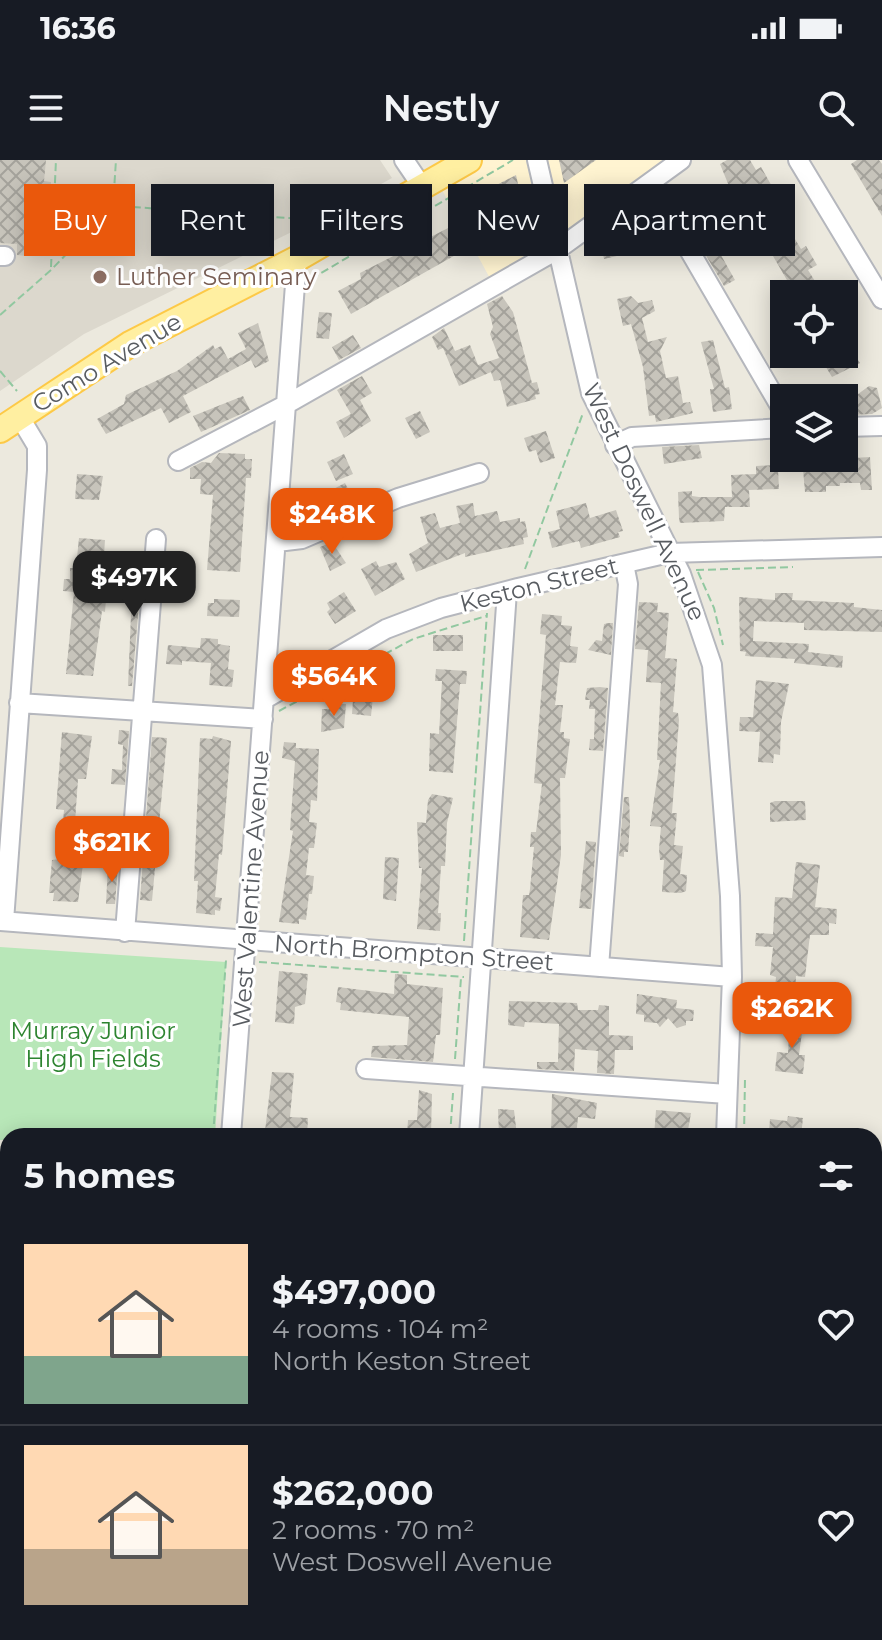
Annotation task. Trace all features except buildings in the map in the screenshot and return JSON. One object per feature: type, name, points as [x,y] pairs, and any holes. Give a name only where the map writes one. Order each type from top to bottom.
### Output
[{"type":"main road","name":"Como Avenue","points":[[430,184],[469,160]]},
{"type":"main road","name":"Como Avenue","points":[[10,423],[130,344],[301,256]]},
{"type":"street","points":[[404,160],[420,184]]},
{"type":"street","name":"West Doswell Avenue","points":[[537,160],[542,184]]},
{"type":"street","points":[[568,242],[681,160]]},
{"type":"street","points":[[798,160],[882,299]]},
{"type":"street","points":[[653,181],[671,219],[770,389]]},
{"type":"street","points":[[178,461],[287,404],[546,256]]},
{"type":"street","name":"West Doswell Avenue","points":[[558,256],[591,393],[681,574],[712,665],[730,896],[732,977],[726,1128]]},
{"type":"street","name":"West Valentine Avenue","points":[[232,1128],[267,710],[297,258]]},
{"type":"street","points":[[2,921],[37,470],[37,446],[10,423]]},
{"type":"street","points":[[858,427],[882,426]]},
{"type":"street","points":[[615,445],[632,437],[770,429]]},
{"type":"street","points":[[277,542],[302,539],[398,498],[479,473]]},
{"type":"street","points":[[125,932],[145,710],[156,539]]},
{"type":"street","name":"Keston Street","points":[[267,710],[386,629],[441,608],[669,553],[882,547]]},
{"type":"street","points":[[599,967],[628,584],[624,564]]},
{"type":"street","points":[[470,1128],[507,591]]},
{"type":"street","points":[[19,703],[145,710],[267,710]]},
{"type":"street","name":"North Brompton Street","points":[[2,921],[732,977]]},
{"type":"street","points":[[366,1069],[727,1094]]},
{"type":"path","points":[[54,184],[56,160]]},
{"type":"path","points":[[114,184],[116,160]]},
{"type":"path","points":[[303,284],[513,160]]},
{"type":"path","points":[[135,208],[290,218]]},
{"type":"path","points":[[51,256],[51,270]]},
{"type":"path","points":[[0,315],[65,256]]},
{"type":"path","points":[[0,371],[17,391]]},
{"type":"path","points":[[549,508],[591,393]]},
{"type":"path","points":[[691,572],[805,566]]},
{"type":"path","points":[[464,947],[488,609]]},
{"type":"path","points":[[267,710],[278,712],[413,639],[492,614]]},
{"type":"path","points":[[214,1128],[226,959],[231,960]]},
{"type":"path","points":[[256,962],[463,976],[451,1128]]},
{"type":"shaded area","points":[[0,160],[380,160],[392,178],[381,184],[290,184],[290,233],[274,241],[274,184],[151,184],[151,256],[243,256],[84,334],[0,391]]},
{"type":"shaded area","points":[[444,160],[673,160],[639,184],[584,184],[584,223],[568,235],[568,184],[448,184],[448,201],[430,168]]},
{"type":"shaded area","points":[[478,256],[534,256],[492,282]]},
{"type":"green space","name":"Murray Junior High Fields","points":[[0,947],[226,962],[216,1128],[0,1128]]},
{"type":"place","name":"Luther Seminary","points":[[100,277]]}]
